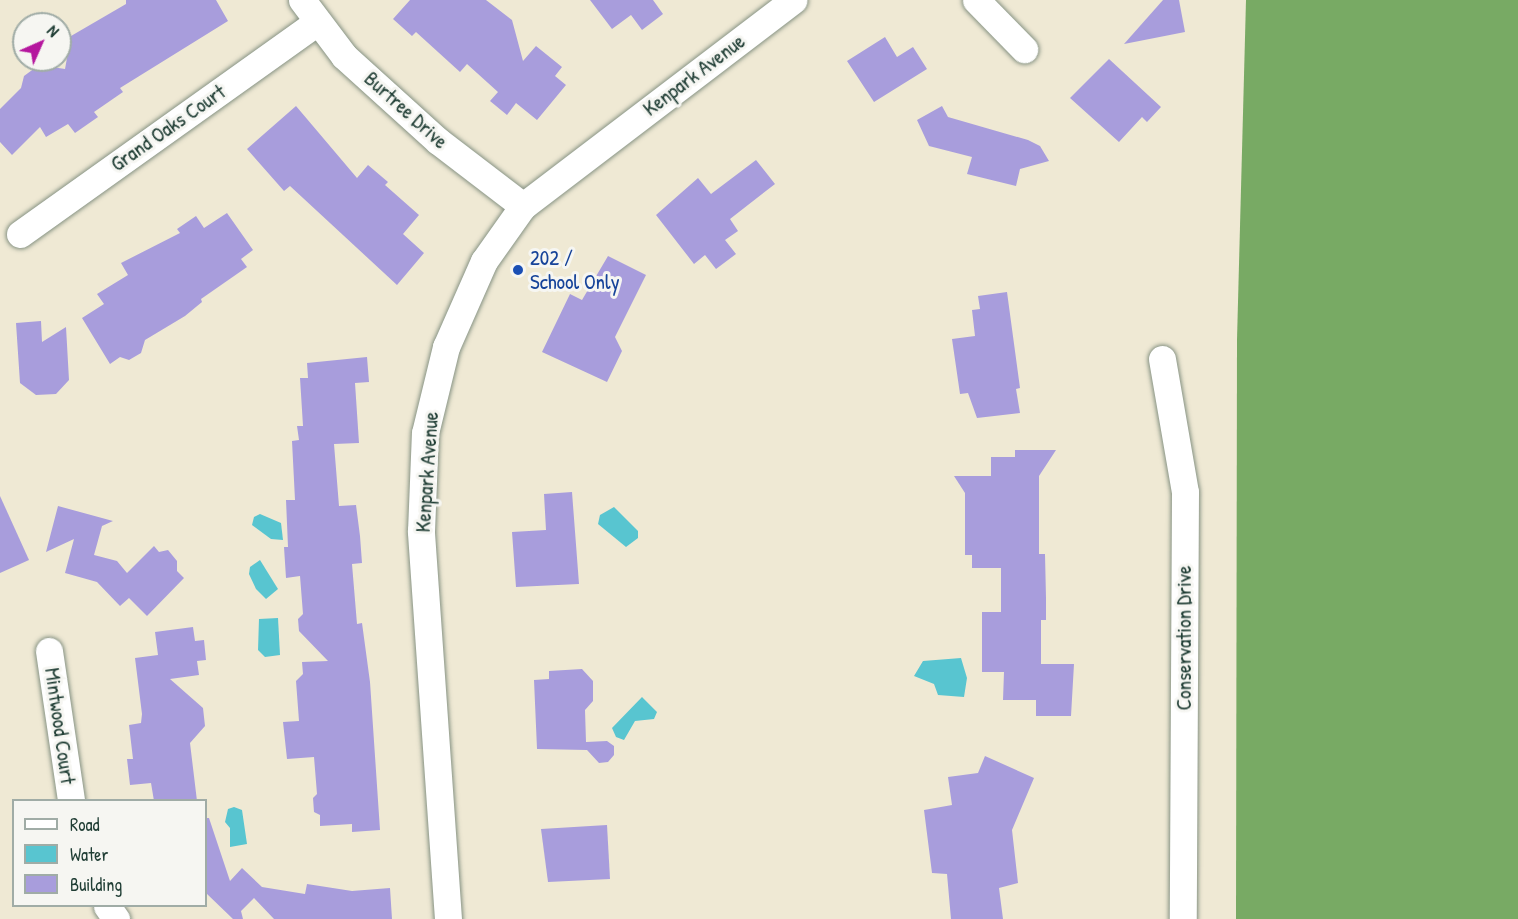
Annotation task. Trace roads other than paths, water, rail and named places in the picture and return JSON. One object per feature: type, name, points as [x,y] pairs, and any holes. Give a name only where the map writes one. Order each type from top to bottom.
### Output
[{"type":"street","name":"Burtree Drive","points":[[302,0],[344,56],[438,141],[523,206]]},
{"type":"street","name":"Kenpark Avenue","points":[[448,919],[421,531],[425,433],[434,386],[464,303],[484,261],[523,206],[793,0]]},
{"type":"street","points":[[976,0],[1024,49]]},
{"type":"street","name":"Grand Oaks Court","points":[[20,234],[317,22]]},
{"type":"street","name":"Conservation Drive","points":[[1162,359],[1185,492],[1183,919]]},
{"type":"street","name":"Mintwood Court","points":[[49,651],[71,799]]},
{"type":"water","points":[[614,507],[638,531],[638,538],[626,547],[598,524],[600,515]]},
{"type":"water","points":[[260,514],[281,523],[283,540],[271,539],[252,525],[254,517]]},
{"type":"water","points":[[260,560],[278,589],[266,599],[256,589],[249,574],[250,567]]},
{"type":"water","points":[[278,618],[280,655],[265,657],[258,650],[259,619]]},
{"type":"water","points":[[961,658],[967,678],[964,697],[938,695],[934,684],[914,676],[923,661]]},
{"type":"water","points":[[642,697],[657,712],[654,719],[635,721],[624,740],[616,737],[612,728]]},
{"type":"water","points":[[234,807],[242,810],[247,844],[230,847],[230,828],[225,822],[228,809]]},
{"type":"place","name":"202 / School Only","points":[[518,270]]}]
